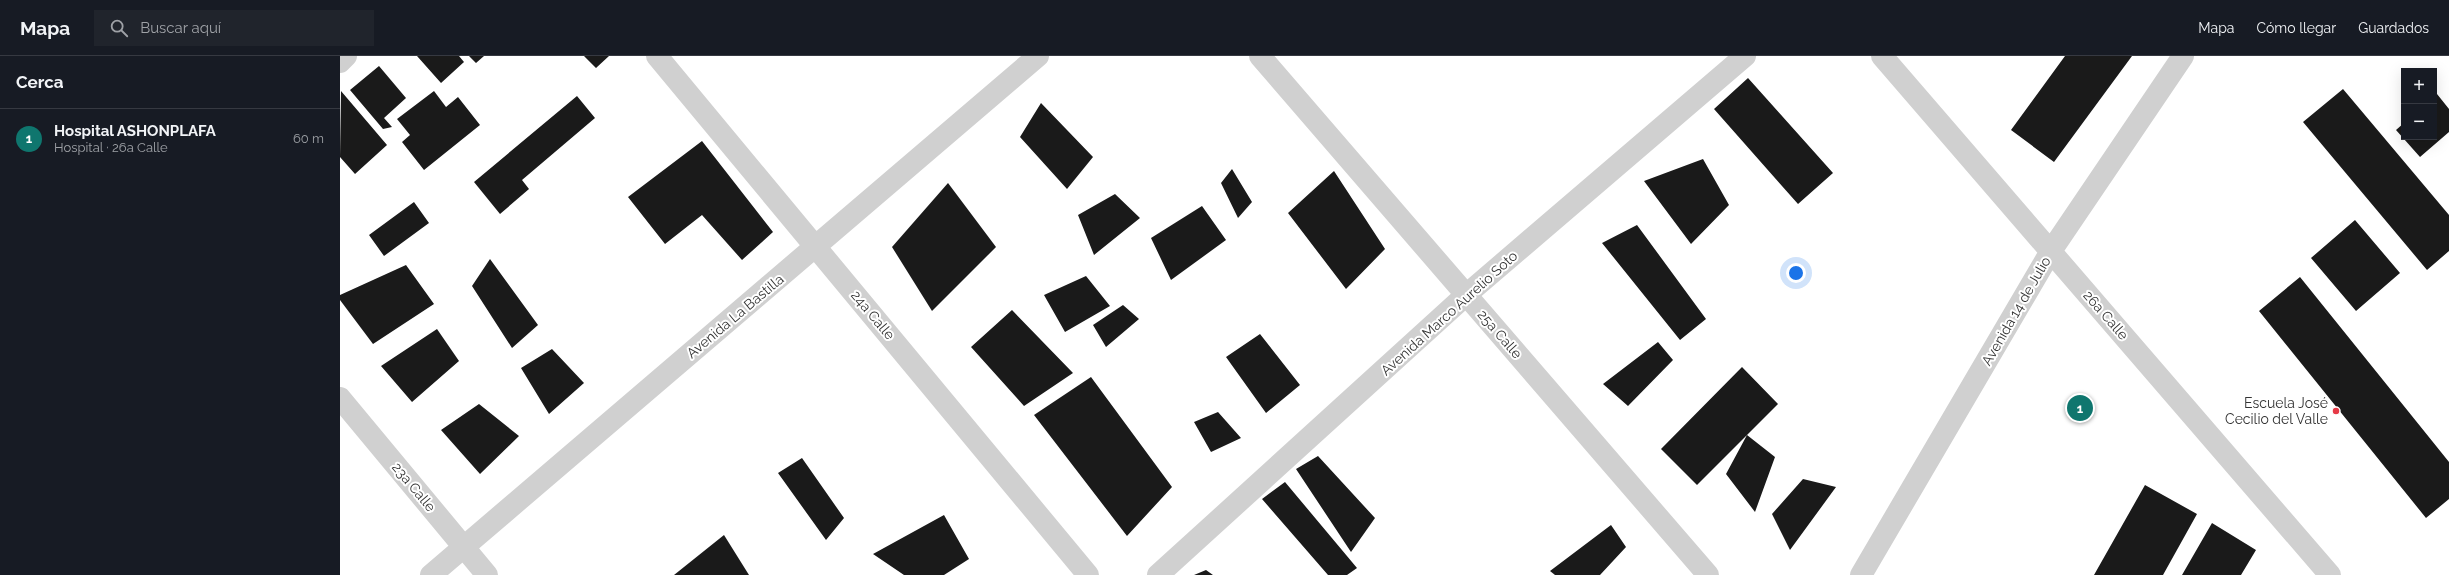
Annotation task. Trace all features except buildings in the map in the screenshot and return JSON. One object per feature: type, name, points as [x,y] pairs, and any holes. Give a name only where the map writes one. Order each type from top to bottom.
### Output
[{"type":"street","points":[[340,62],[346,56]]},
{"type":"street","name":"24a Calle","points":[[657,56],[1088,575]]},
{"type":"street","name":"Avenida La Bastilla","points":[[431,575],[1038,56]]},
{"type":"street","name":"25a Calle","points":[[1260,56],[1708,575]]},
{"type":"street","name":"Avenida Marco Aurelio Soto","points":[[1158,575],[1466,295],[1745,56]]},
{"type":"street","name":"26a Calle","points":[[1882,56],[2330,575]]},
{"type":"street","name":"Avenida 14 de Julio","points":[[1861,575],[2051,251],[2183,56]]},
{"type":"street","name":"23a Calle","points":[[340,398],[487,575]]},
{"type":"place","name":"Hospital ASHONPLAFA","points":[[2080,408]]},
{"type":"place","name":"Escuela José Cecilio del Valle","points":[[2336,411]]}]
